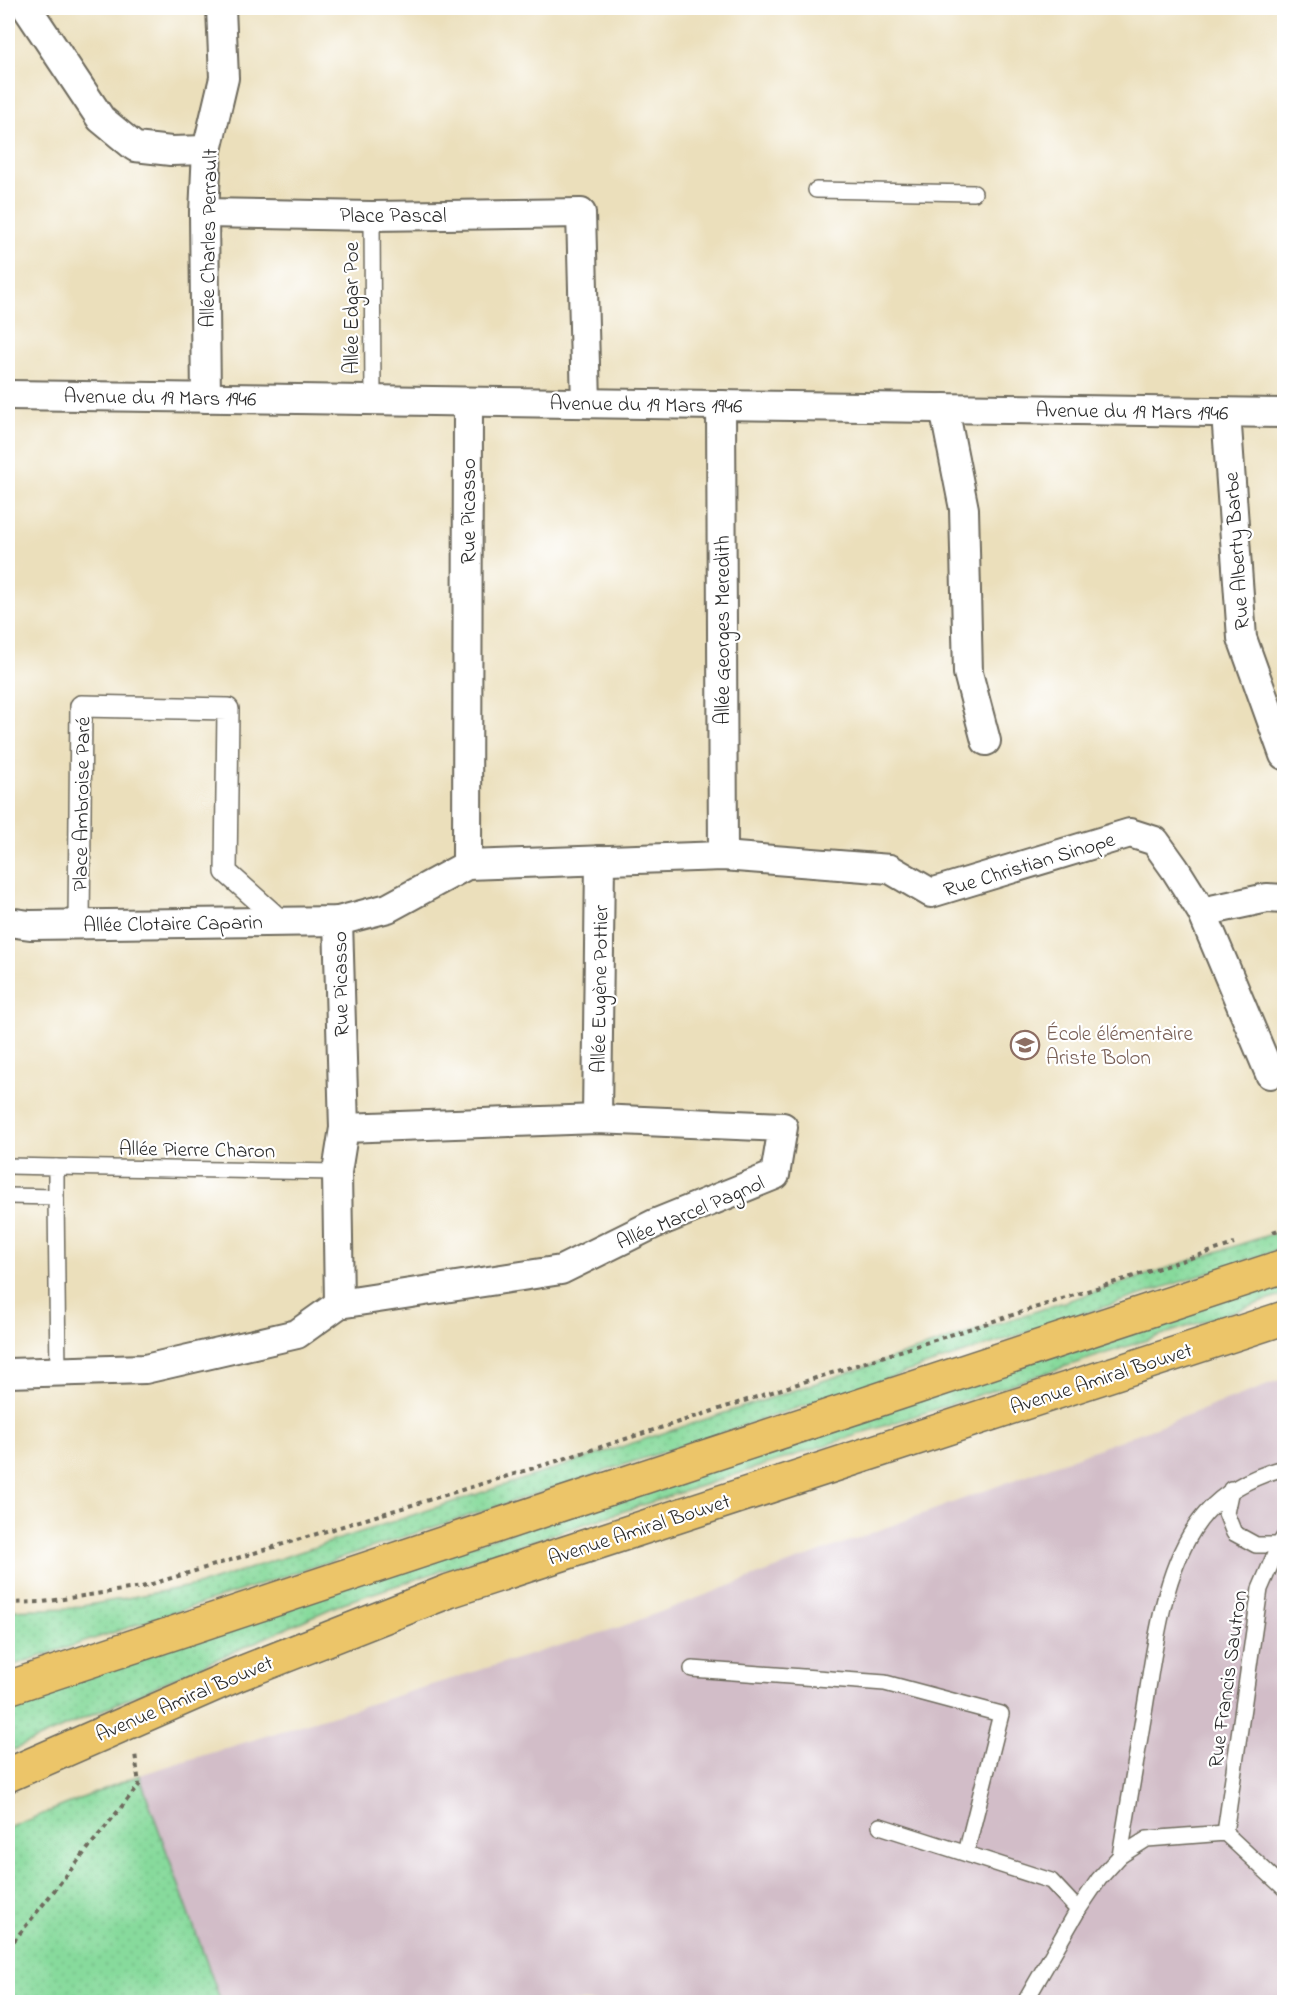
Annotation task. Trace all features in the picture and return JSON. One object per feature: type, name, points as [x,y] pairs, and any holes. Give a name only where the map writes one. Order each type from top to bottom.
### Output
[{"type":"main road","points":[[8,1688],[373,1565],[1284,1266]]},
{"type":"main road","name":"Avenue Amiral Bouvet","points":[[8,1775],[236,1675],[449,1591],[1284,1318]]},
{"type":"street","points":[[27,8],[101,119],[135,147],[171,151],[207,150]]},
{"type":"street","name":"Allée Charles Perrault","points":[[206,398],[204,213],[207,150],[224,78],[221,8]]},
{"type":"street","name":"Place Pascal","points":[[204,213],[372,216],[581,213],[586,403]]},
{"type":"street","name":"Avenue du 19 Mars 1946","points":[[8,395],[1284,413]]},
{"type":"street","name":"Rue Picasso","points":[[339,1304],[337,1172],[344,1128],[338,921],[388,908],[467,865],[468,402]]},
{"type":"street","name":"Allée Georges Meredith","points":[[721,405],[723,856]]},
{"type":"street","points":[[944,408],[964,509],[968,673],[986,741]]},
{"type":"street","name":"Rue Alberty Barbe","points":[[1226,412],[1242,638],[1284,755]]},
{"type":"street","name":"Place Ambroise Paré","points":[[79,925],[81,706],[228,709],[226,872],[282,922]]},
{"type":"street","name":"Rue Christian Sinope","points":[[467,865],[723,856],[890,869],[931,893],[1130,833],[1155,841],[1202,912],[1269,1074]]},
{"type":"street","name":"Allée Eugène Pottier","points":[[597,1119],[600,860]]},
{"type":"street","points":[[1202,912],[1279,896]]},
{"type":"street","name":"Allée Clotaire Caparin","points":[[8,922],[30,926],[338,921]]},
{"type":"street","name":"Allée Marcel Pagnol","points":[[339,1304],[561,1270],[654,1224],[775,1175],[783,1127],[597,1119],[344,1128]]},
{"type":"street","points":[[8,1373],[145,1369],[297,1334],[339,1304]]},
{"type":"lane","points":[[816,190],[974,193]]},
{"type":"lane","name":"Allée Edgar Poe","points":[[372,216],[373,400]]},
{"type":"lane","name":"Allée Pierre Charon","points":[[8,1166],[337,1172]]},
{"type":"lane","points":[[56,1167],[58,1373]]},
{"type":"lane","points":[[8,1196],[56,1197]]},
{"type":"lane","points":[[1120,1856],[1162,1603],[1185,1546],[1205,1513],[1231,1489],[1269,1472],[1284,1468]]},
{"type":"lane","points":[[1231,1489],[1226,1514],[1234,1533],[1256,1545],[1282,1541]]},
{"type":"lane","name":"Rue Francis Sautron","points":[[1225,1833],[1260,1589],[1282,1541]]},
{"type":"lane","points":[[692,1669],[885,1683],[1002,1714],[966,1853]]},
{"type":"lane","points":[[880,1826],[1051,1881],[1078,1910]]},
{"type":"lane","points":[[1025,2002],[1078,1910],[1099,1879],[1120,1856],[1147,1839],[1225,1833],[1284,1888]]},
{"type":"path","points":[[1262,1236],[1284,1228]]},
{"type":"path","points":[[8,1604],[43,1602],[142,1587],[557,1461],[1239,1243]]},
{"type":"path","points":[[8,1948],[139,1785],[135,1752]]},
{"type":"shaded area","points":[[1284,1379],[1284,2002],[221,2002],[139,1775],[620,1627]]},
{"type":"green space","points":[[1284,1230],[1284,1248],[8,1667],[8,1610],[72,1608],[202,1584]]},
{"type":"green space","points":[[1284,1277],[1284,1295],[343,1603],[8,1752],[8,1698]]},
{"type":"green space","points":[[139,1775],[221,2002],[8,2002],[8,1828]]},
{"type":"place","name":"École élémentaire Ariste Bolon","points":[[1025,1045]]}]
